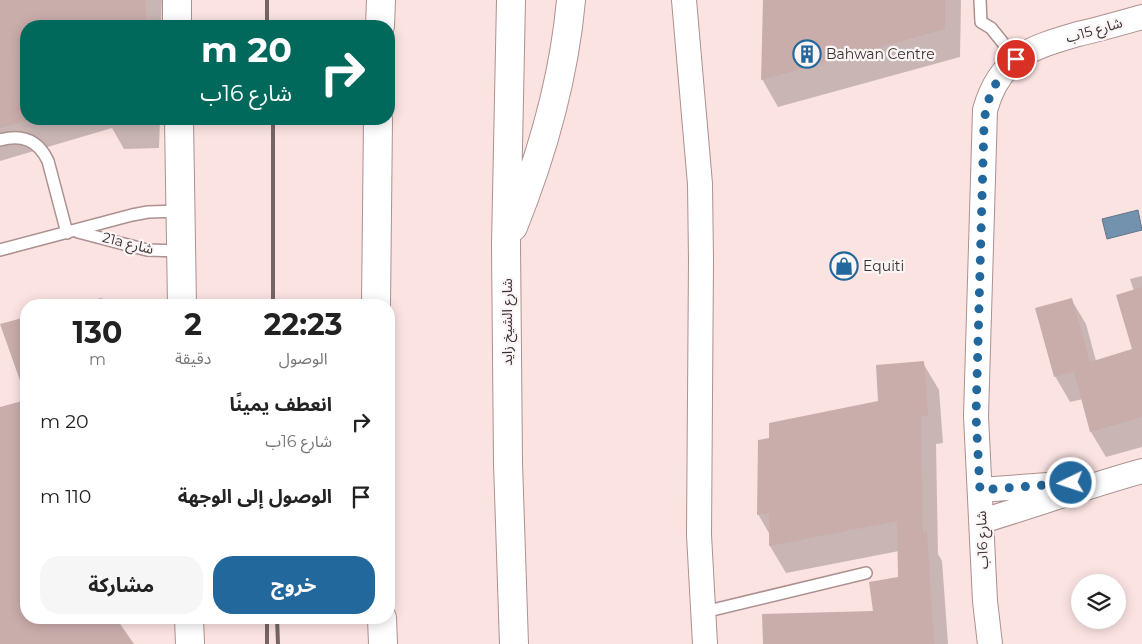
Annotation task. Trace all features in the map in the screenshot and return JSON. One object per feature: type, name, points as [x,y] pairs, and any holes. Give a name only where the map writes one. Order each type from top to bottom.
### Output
[{"type":"main road","points":[[177,0],[177,20]]},
{"type":"main road","points":[[380,20],[381,0]]},
{"type":"main road","name":"شارع الشيخ زايد","points":[[511,0],[506,245],[508,463],[514,644]]},
{"type":"main road","points":[[506,245],[525,198],[554,102],[564,53],[571,0]]},
{"type":"main road","points":[[178,125],[182,299]]},
{"type":"main road","points":[[376,299],[378,125]]},
{"type":"main road","points":[[189,624],[190,644]]},
{"type":"main road","points":[[382,624],[383,644]]},
{"type":"street","points":[[684,0],[701,203],[698,535],[705,644]]},
{"type":"street","name":"شارع 15ب","points":[[1045,44],[1142,17]]},
{"type":"street","name":"شارع 16ب","points":[[990,644],[985,600],[976,416],[985,110],[989,95],[996,82],[1016,59],[1030,50],[1045,44]]},
{"type":"street","points":[[982,521],[1142,471]]},
{"type":"street","points":[[980,490],[1071,483],[1096,484]]},
{"type":"lane","points":[[980,0],[981,22],[991,28],[1016,59]]},
{"type":"lane","points":[[0,140],[19,136],[37,144],[44,152],[72,232]]},
{"type":"lane","name":"21a شارع","points":[[0,250],[148,212],[180,211]]},
{"type":"lane","name":"21a شارع","points":[[72,232],[147,250],[181,251]]},
{"type":"lane","points":[[704,612],[866,573]]},
{"type":"water","points":[[1138,210],[1142,230],[1107,239],[1102,219]]},
{"type":"building","points":[[0,0],[146,0],[146,20],[20,20],[20,123],[0,128]]},
{"type":"building","name":"Bahwan Centre","points":[[763,0],[945,0],[945,29],[761,80]]},
{"type":"building","points":[[1142,287],[1142,417],[1090,432],[1074,372],[1054,377],[1035,308],[1072,298],[1090,362],[1132,349],[1116,295]]},
{"type":"building","points":[[20,319],[20,381],[0,324]]},
{"type":"building","points":[[924,361],[928,416],[921,416],[923,533],[927,532],[934,644],[763,644],[762,614],[873,611],[869,582],[898,577],[897,521],[769,546],[769,513],[757,515],[758,440],[769,438],[769,423],[878,401],[876,365]]},
{"type":"building","points":[[20,402],[20,624],[120,624],[134,644],[0,644],[0,407]]},
{"type":"railway","points":[[267,0],[267,20]]},
{"type":"railway","points":[[273,125],[273,299]]},
{"type":"railway","points":[[267,624],[267,644]]},
{"type":"railway","points":[[277,624],[278,644]]},
{"type":"place","name":"Bahwan Centre","points":[[807,54]]},
{"type":"place","name":"Equiti","points":[[844,266]]},
{"type":"route","points":[[1016,59],[996,82],[989,95],[985,110],[976,416],[980,490],[1071,483]]}]
